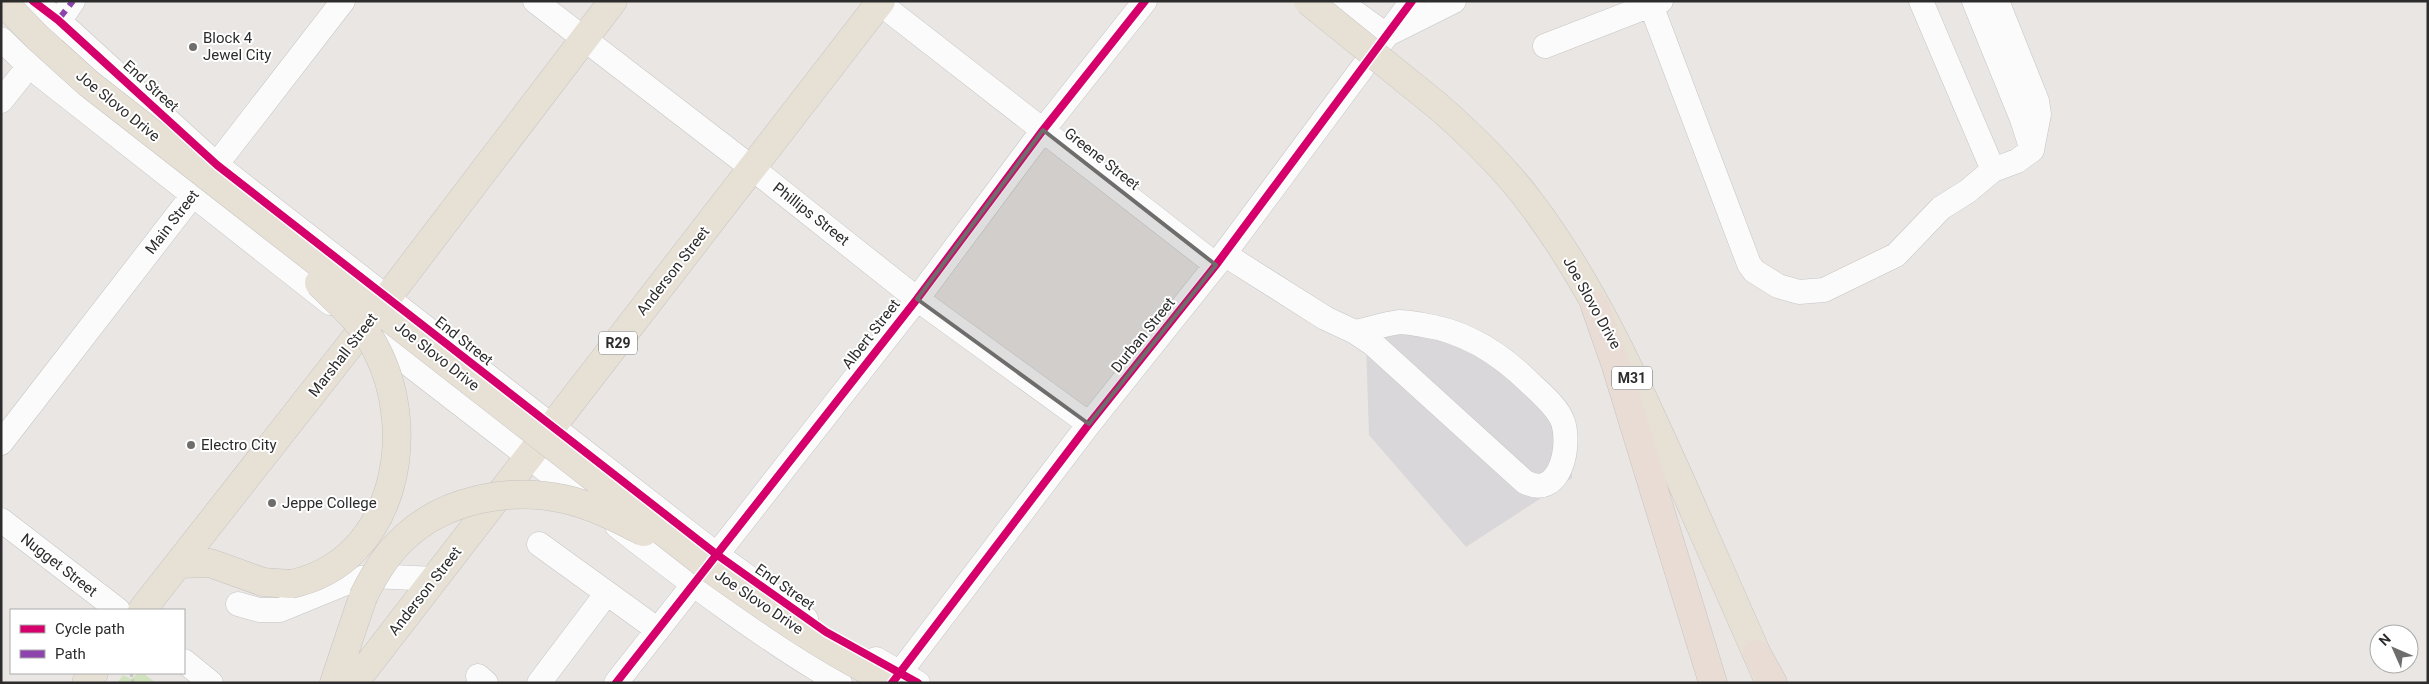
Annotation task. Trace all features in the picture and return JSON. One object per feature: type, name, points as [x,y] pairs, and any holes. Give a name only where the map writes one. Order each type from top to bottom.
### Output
[{"type":"highway","points":[[1595,306],[1622,384],[1712,683]]},
{"type":"highway","points":[[1757,654],[1771,683]]},
{"type":"main road","name":"Joe Slovo Drive","points":[[2,1],[37,37],[88,83],[707,570],[788,624],[862,668],[901,680]]},
{"type":"main road","name":"Marshall Street","points":[[143,609],[387,298],[613,1]]},
{"type":"main road","name":"Anderson Street","points":[[354,683],[879,2]]},
{"type":"main road","name":"Joe Slovo Drive","points":[[1321,4],[1475,138],[1532,205],[1563,251],[1595,306],[1650,414],[1757,654]]},
{"type":"main road","points":[[179,564],[210,563],[263,582],[291,584],[310,580],[343,561],[359,546],[373,526],[394,476],[397,449],[396,419],[383,365],[376,348],[361,326],[242,204]]},
{"type":"main road","points":[[334,683],[363,597],[384,561],[405,537],[452,508],[471,501],[507,494],[537,494],[565,499],[608,514],[707,570]]},
{"type":"street","name":"End Street","points":[[33,1],[58,20],[217,165],[553,427],[707,570],[788,653],[840,683]]},
{"type":"street","points":[[1,101],[29,66],[58,20],[73,1]]},
{"type":"street","name":"Main Street","points":[[1,443],[343,1]]},
{"type":"street","name":"Phillips Street","points":[[535,1],[917,298],[1089,424]]},
{"type":"street","name":"Albert Street","points":[[616,683],[707,570],[917,298],[1043,130],[1145,1]]},
{"type":"street","name":"Durban Street","points":[[901,680],[1089,424],[1220,260],[1412,1]]},
{"type":"street","points":[[1321,4],[1386,35],[1454,1]]},
{"type":"street","points":[[1922,1],[1992,170]]},
{"type":"street","points":[[1974,1],[2022,119],[2032,150]]},
{"type":"street","points":[[1545,46],[1656,3],[1749,264],[1754,271],[1778,286],[1799,292],[1824,290],[1872,269],[1896,255],[1942,208],[1968,191],[1992,170],[2017,161],[2032,150],[2039,114],[2037,101],[1997,1]]},
{"type":"street","name":"Greene Street","points":[[879,2],[1043,130],[1220,260],[1325,318],[1355,332],[1392,360],[1525,482],[1534,486],[1541,486],[1554,480],[1564,458],[1566,440],[1562,420],[1543,395],[1513,365],[1471,338],[1441,327],[1401,322],[1355,332]]},
{"type":"street","name":"End Street","points":[[1,39],[29,66],[529,457],[707,570]]},
{"type":"street","name":"Nugget Street","points":[[1,520],[117,609]]},
{"type":"street","points":[[539,544],[658,630]]},
{"type":"street","points":[[238,604],[259,610],[280,610],[356,579],[372,576],[435,579]]},
{"type":"street","points":[[539,683],[607,593]]},
{"type":"street","points":[[185,663],[211,683]]},
{"type":"highlighted area","points":[[1043,130],[1216,265],[1089,424],[917,299]]},
{"type":"shaded area","points":[[1401,322],[1441,327],[1570,422],[1572,478],[1466,547],[1369,435],[1366,344]]},
{"type":"green space","points":[[138,674],[144,674],[156,683],[117,683],[123,675],[131,679]]},
{"type":"marked path","points":[[58,20],[73,1]]},
{"type":"cycle path","points":[[33,1],[58,20],[217,165],[716,554],[826,632],[918,683]]},
{"type":"cycle path","points":[[616,683],[917,299],[1043,130],[1145,1]]},
{"type":"cycle path","points":[[892,683],[1089,424],[1216,265],[1412,1]]},
{"type":"place","name":"Block 4 Jewel City","points":[[193,47]]},
{"type":"place","name":"Electro City","points":[[191,445]]},
{"type":"place","name":"Jeppe College","points":[[272,503]]}]
